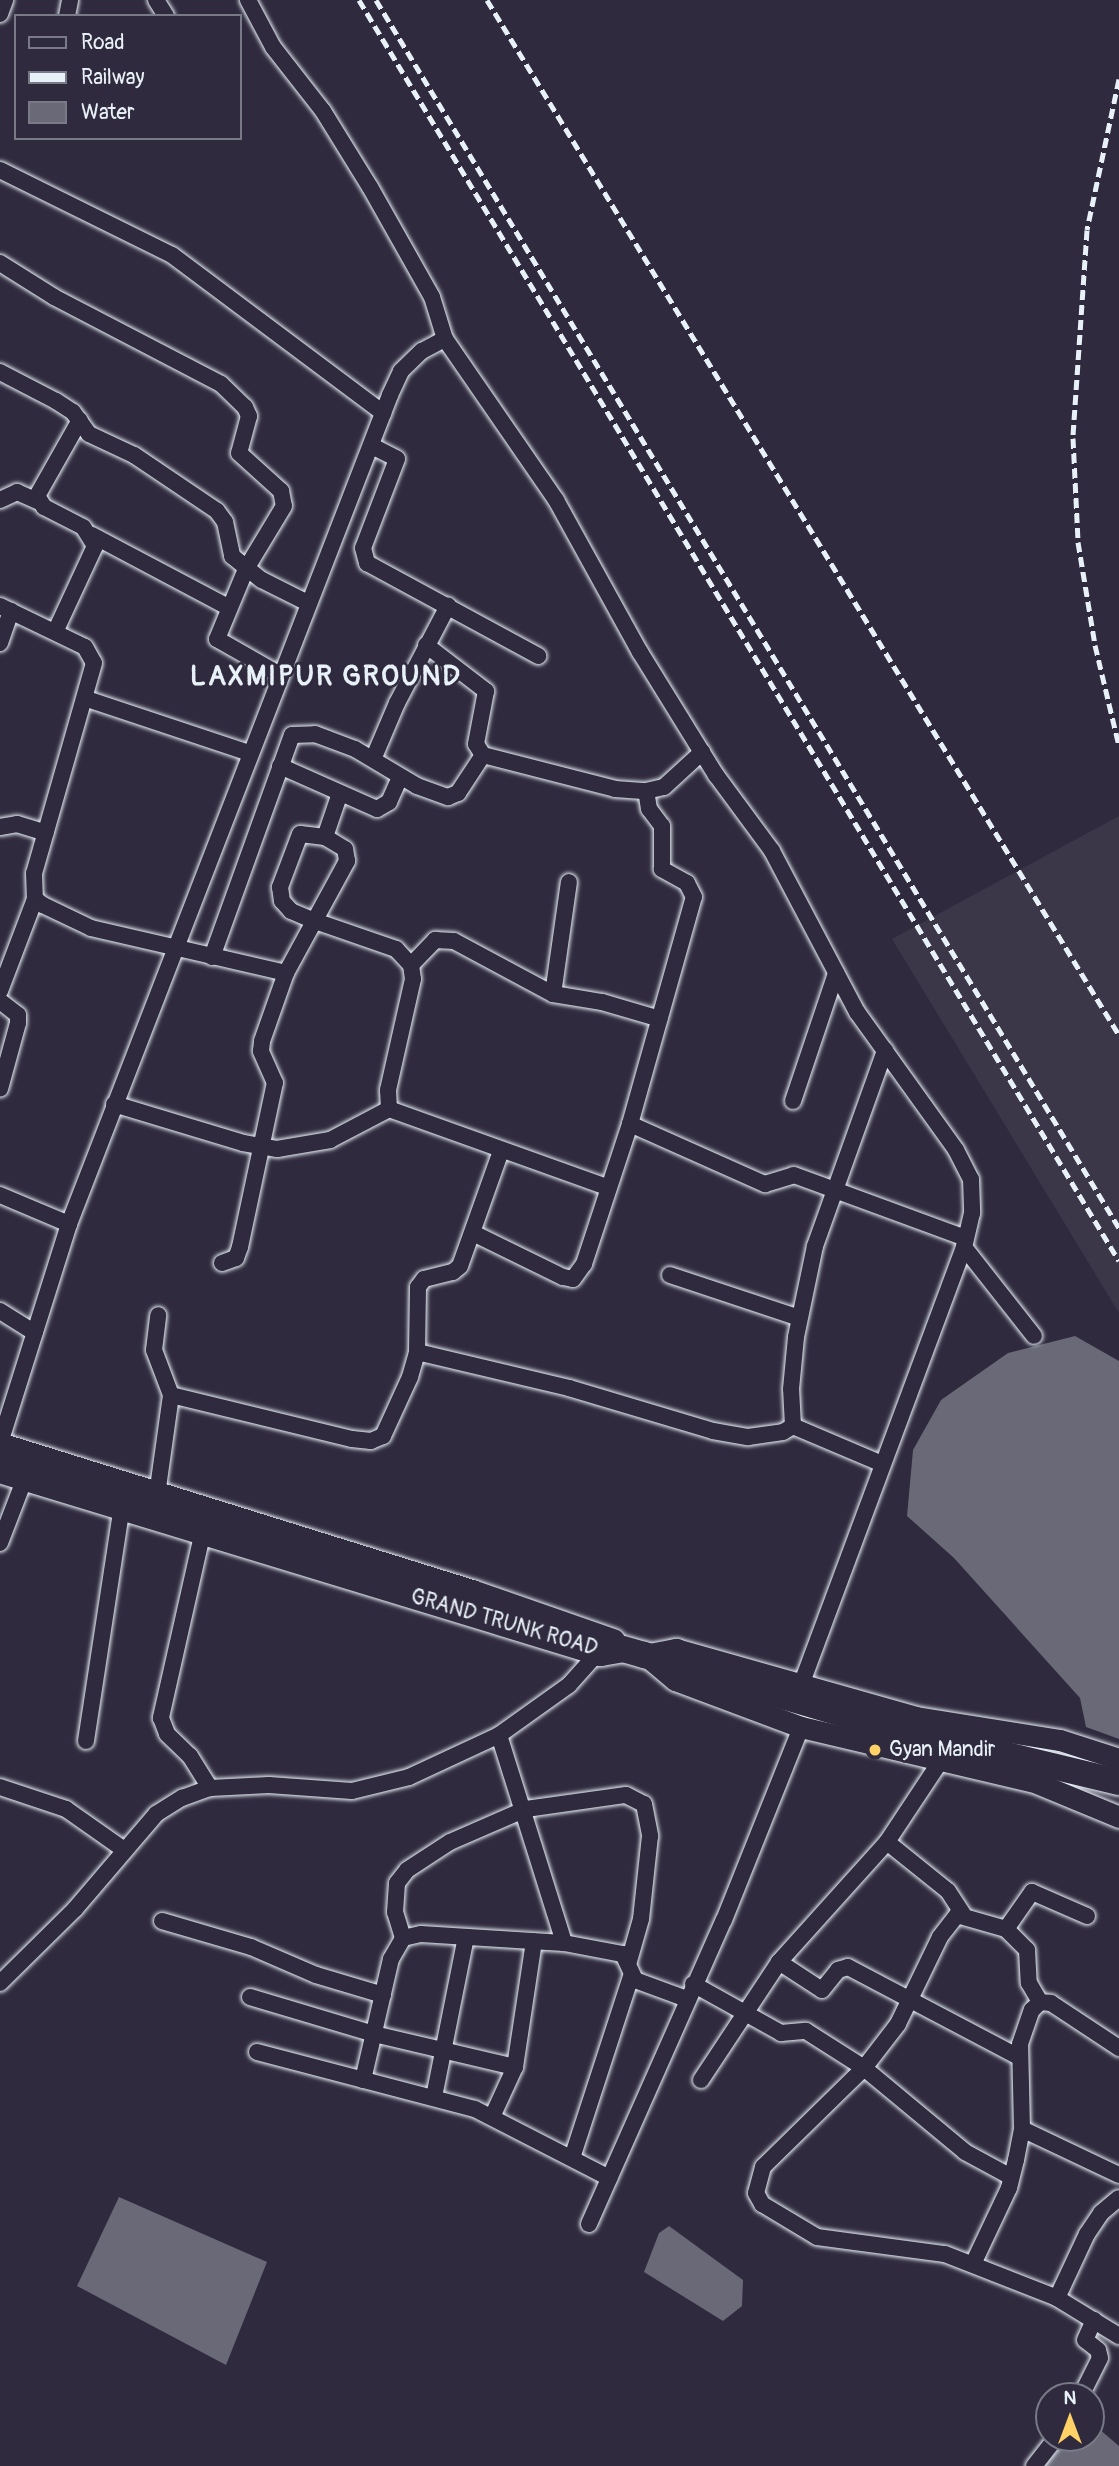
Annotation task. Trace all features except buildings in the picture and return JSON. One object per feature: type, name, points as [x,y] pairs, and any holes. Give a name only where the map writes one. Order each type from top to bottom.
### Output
[{"type":"main road","name":"GRAND TRUNK ROAD","points":[[0,1444],[618,1649]]},
{"type":"main road","name":"GRAND TRUNK ROAD","points":[[13,1474],[618,1649]]},
{"type":"main road","points":[[618,1649],[697,1669],[873,1723],[1119,1782]]},
{"type":"street","points":[[0,14],[5,0]]},
{"type":"street","points":[[248,0],[273,47],[323,111],[370,187],[432,297],[445,339],[556,500],[640,652],[702,752],[772,851],[836,973],[885,1050],[957,1150],[971,1179],[972,1213],[965,1243],[880,1463],[802,1684]]},
{"type":"street","points":[[0,170],[172,255],[383,413]]},
{"type":"street","points":[[0,263],[54,297],[221,384],[245,407],[249,416],[239,453],[284,498],[278,519],[246,569],[217,639],[280,675]]},
{"type":"street","points":[[0,1444],[69,1224],[249,753],[383,413],[401,372],[422,351],[445,339]]},
{"type":"street","points":[[0,372],[56,401],[80,420],[89,434],[134,455],[217,511],[225,522],[232,556],[246,569],[308,603]]},
{"type":"street","points":[[38,502],[40,488],[80,420]]},
{"type":"street","points":[[372,446],[397,459],[363,557],[538,656]]},
{"type":"street","points":[[0,500],[18,492],[92,535],[228,607]]},
{"type":"street","points":[[56,630],[92,558],[92,535]]},
{"type":"street","points":[[374,757],[447,606]]},
{"type":"street","points":[[0,643],[6,608],[56,630],[91,655],[94,671],[34,873],[35,899],[0,991]]},
{"type":"street","points":[[426,645],[486,691],[476,744],[483,755],[615,789],[646,791],[664,787],[702,752]]},
{"type":"street","points":[[87,699],[249,753]]},
{"type":"street","points":[[204,954],[280,766],[287,741],[302,731],[374,757],[400,777],[448,797],[458,793],[483,755]]},
{"type":"street","points":[[280,766],[340,793],[384,808],[400,777]]},
{"type":"street","points":[[473,1233],[573,1279],[584,1264],[607,1187],[631,1124],[694,897],[687,883],[662,869],[662,826],[649,810],[646,791]]},
{"type":"street","points":[[325,837],[340,793]]},
{"type":"street","points":[[0,827],[18,824],[46,833]]},
{"type":"street","points":[[222,1263],[236,1258],[240,1247],[259,1146],[275,1083],[261,1051],[262,1041],[286,973],[315,922],[347,861],[345,849],[325,837],[300,834],[280,887],[282,901],[292,911],[315,922],[396,949],[411,965],[413,979],[388,1090],[389,1109]]},
{"type":"street","points":[[553,994],[569,882]]},
{"type":"street","points":[[35,899],[91,928],[176,944],[204,954],[286,973]]},
{"type":"street","points":[[411,965],[435,940],[454,941],[553,994],[602,1002],[660,1019]]},
{"type":"street","points":[[793,1101],[836,973]]},
{"type":"street","points":[[0,1001],[18,1016],[18,1023],[0,1089]]},
{"type":"street","points":[[793,1426],[791,1389],[799,1318],[815,1246],[885,1050]]},
{"type":"street","points":[[114,1104],[259,1146],[305,1147],[355,1129],[389,1109]]},
{"type":"street","points":[[389,1109],[607,1187]]},
{"type":"street","points":[[631,1124],[765,1184],[794,1175],[965,1243],[1034,1336]]},
{"type":"street","points":[[171,1395],[372,1441],[383,1436],[392,1423],[417,1352],[418,1287],[424,1279],[460,1266],[501,1151]]},
{"type":"street","points":[[0,1195],[69,1224]]},
{"type":"street","points":[[670,1275],[799,1318]]},
{"type":"street","points":[[0,1311],[35,1334]]},
{"type":"street","points":[[157,1495],[171,1395],[154,1350],[158,1315]]},
{"type":"street","points":[[417,1352],[569,1388],[713,1431],[748,1437],[783,1432],[793,1426]]},
{"type":"street","points":[[793,1426],[880,1463]]},
{"type":"street","points":[[0,1543],[13,1474]]},
{"type":"street","points":[[86,1741],[122,1507]]},
{"type":"street","points":[[203,1531],[161,1718],[167,1734],[190,1756],[210,1788]]},
{"type":"street","points":[[618,1649],[675,1680],[801,1727],[1037,1783],[1119,1817]]},
{"type":"street","points":[[0,1983],[75,1909],[123,1849],[156,1814],[210,1788],[268,1785],[352,1791],[380,1786],[499,1735],[618,1649],[676,1649],[916,1717],[1060,1740],[1119,1759]]},
{"type":"street","points":[[589,2224],[762,1832],[801,1727]]},
{"type":"street","points":[[499,1735],[526,1809],[564,1943]]},
{"type":"street","points":[[701,2080],[741,2014],[779,1962],[887,1842],[940,1762]]},
{"type":"street","points":[[0,1787],[66,1809],[123,1849]]},
{"type":"street","points":[[403,1938],[394,1898],[407,1870],[481,1825],[526,1809],[626,1795],[644,1804],[650,1836],[648,1876],[630,1969],[572,2158]]},
{"type":"street","points":[[887,1842],[948,1891],[963,1914],[1006,1929],[1027,1950],[1029,1983],[1040,2002],[1051,2004],[1119,2048]]},
{"type":"street","points":[[1006,1929],[1032,1892],[1087,1916]]},
{"type":"street","points":[[963,1914],[940,1937],[909,2003],[864,2068],[763,2167],[756,2193],[762,2204],[817,2238],[915,2248],[973,2264],[1056,2298],[1119,2336]]},
{"type":"street","points":[[162,1921],[251,1947],[316,1976],[383,1995]]},
{"type":"street","points":[[363,2080],[395,1947],[403,1938],[421,1934],[564,1943],[623,1954],[630,1969],[690,1991],[781,2033],[806,2031],[864,2068],[965,2152],[1011,2177]]},
{"type":"street","points":[[434,2097],[466,1937]]},
{"type":"street","points":[[492,2118],[514,2067],[534,1941]]},
{"type":"street","points":[[779,1962],[822,1990],[838,1970],[848,1968],[909,2003],[1019,2057]]},
{"type":"street","points":[[250,1997],[374,2034],[514,2067]]},
{"type":"street","points":[[973,2264],[1011,2177],[1022,2129],[1019,2057],[1024,2028],[1040,2002]]},
{"type":"street","points":[[257,2052],[434,2097],[492,2118],[609,2178]]},
{"type":"street","points":[[1022,2129],[1119,2175]]},
{"type":"street","points":[[1056,2298],[1087,2234],[1101,2213],[1119,2197]]},
{"type":"street","points":[[1088,2382],[1100,2358],[1085,2340],[1094,2320]]},
{"type":"street","points":[[1034,2466],[1045,2452]]},
{"type":"shaded area","points":[[1119,816],[1119,1313],[892,939]]},
{"type":"water","points":[[1075,1336],[1119,1361],[1119,1739],[1086,1727],[1080,1698],[954,1558],[907,1516],[913,1450],[941,1400],[1008,1353]]},
{"type":"water","points":[[119,2197],[267,2262],[226,2365],[77,2286]]},
{"type":"water","points":[[669,2226],[743,2280],[742,2306],[723,2321],[644,2272],[659,2233]]},
{"type":"water","points":[[1105,2434],[1119,2446],[1119,2466],[1043,2466],[1056,2452],[1105,2452]]},
{"type":"railway","points":[[359,0],[1119,1261]]},
{"type":"railway","points":[[376,0],[1119,1228]]},
{"type":"railway","points":[[487,0],[1119,1035]]},
{"type":"railway","points":[[1119,79],[1087,230],[1073,438],[1078,542],[1095,645],[1119,746]]},
{"type":"place","name":"Gyan Mandir","points":[[875,1750]]},
{"type":"district","name":"LAXMIPUR GROUND","points":[[326,677]]}]
